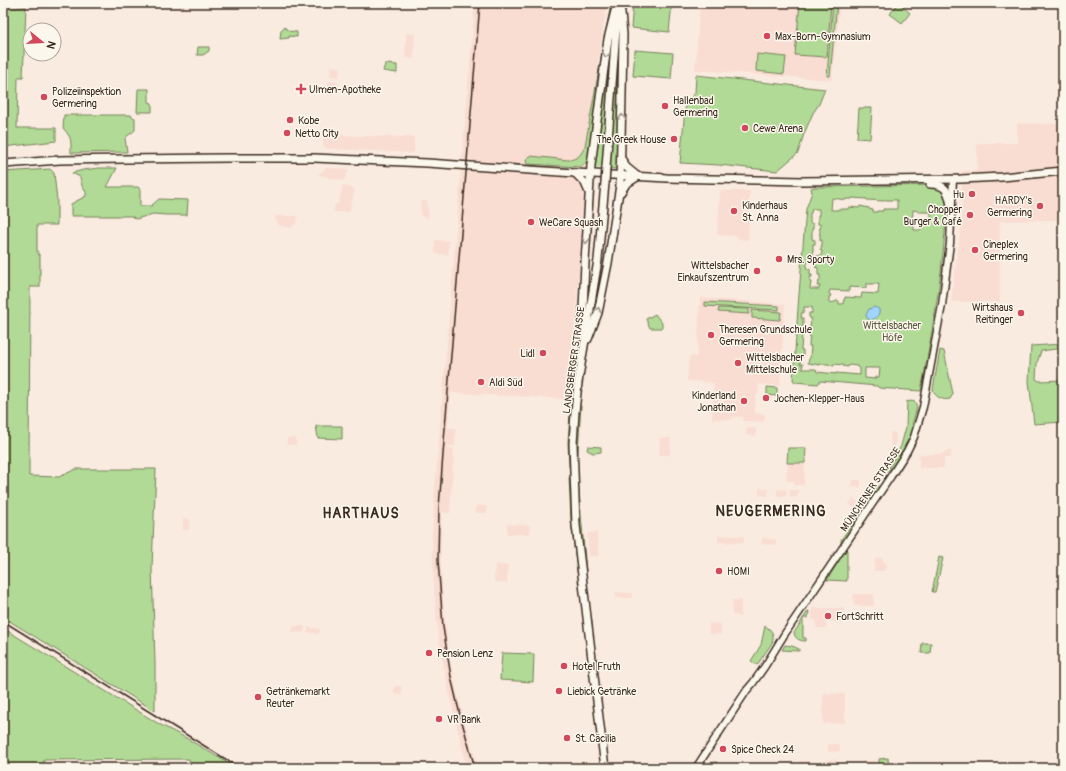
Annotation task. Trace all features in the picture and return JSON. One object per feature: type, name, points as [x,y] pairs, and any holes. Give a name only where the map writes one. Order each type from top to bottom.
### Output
[{"type":"main road","points":[[584,346],[582,323],[592,152],[608,39],[618,3]]},
{"type":"main road","points":[[584,346],[598,313],[618,200],[621,156],[623,34],[618,3]]},
{"type":"main road","name":"LANDSBERGER STRASSE","points":[[605,768],[576,525],[573,444],[578,383],[598,260],[618,3]]},
{"type":"main road","points":[[575,173],[589,162],[592,152]]},
{"type":"main road","points":[[621,156],[626,167],[637,176]]},
{"type":"main road","points":[[3,164],[60,160],[314,158],[441,164],[620,176],[714,180],[798,181],[953,179],[1002,177],[1063,171]]},
{"type":"main road","points":[[575,173],[585,183],[589,195]]},
{"type":"main road","points":[[618,200],[624,186],[637,176]]},
{"type":"main road","points":[[881,180],[888,184],[935,184],[942,186],[948,194],[952,211]]},
{"type":"street","name":"MÜNCHENER STRASSE","points":[[696,768],[911,444],[919,424],[923,407],[942,305],[950,243],[953,179]]},
{"type":"shaded area","points":[[475,3],[607,3],[587,156],[574,342],[567,399],[451,393],[448,428],[456,428],[455,446],[446,446],[454,449],[450,513],[442,513],[441,562],[444,611],[449,655],[458,697],[478,768],[467,768],[449,693],[438,636],[434,590],[432,535]]},
{"type":"shaded area","name":"Max-Born-Gymnasium","points":[[700,3],[840,3],[832,80],[695,70]]},
{"type":"shaded area","points":[[406,33],[415,34],[414,59],[405,58]]},
{"type":"shaded area","points":[[331,66],[340,67],[339,77],[330,76]]},
{"type":"shaded area","points":[[328,81],[338,82],[337,91],[333,91],[333,95],[327,95]]},
{"type":"shaded area","points":[[1017,123],[1063,124],[1063,220],[1000,221],[1000,302],[951,302],[961,226],[961,171],[977,171],[977,143],[1017,143]]},
{"type":"shaded area","points":[[323,135],[414,137],[414,153],[328,149],[323,146]]},
{"type":"shaded area","points":[[326,168],[349,169],[344,181],[318,175]]},
{"type":"shaded area","points":[[343,185],[355,189],[349,212],[333,212],[335,204],[338,204]]},
{"type":"shaded area","name":"Kinderhaus St. Anna","points":[[720,191],[750,191],[748,240],[739,239],[736,236],[717,235]]},
{"type":"shaded area","points":[[420,201],[427,201],[429,212],[428,218],[421,217]]},
{"type":"shaded area","points":[[275,216],[298,216],[296,225],[293,224],[292,228],[280,226],[275,220]]},
{"type":"shaded area","points":[[435,240],[449,241],[448,255],[435,254]]},
{"type":"shaded area","points":[[700,298],[785,304],[780,386],[759,384],[758,395],[756,395],[755,413],[765,414],[764,422],[743,421],[743,417],[733,417],[732,420],[712,419],[714,383],[687,381],[689,356],[697,356]]},
{"type":"shaded area","points":[[746,428],[756,428],[756,436],[746,435]]},
{"type":"shaded area","points":[[890,432],[896,433],[896,442],[892,450],[891,450]]},
{"type":"shaded area","points":[[287,438],[296,438],[296,445],[287,445]]},
{"type":"shaded area","points":[[660,438],[671,438],[670,455],[659,455]]},
{"type":"shaded area","points":[[944,451],[952,451],[950,458],[944,458],[944,468],[919,468],[919,454],[943,454]]},
{"type":"shaded area","points":[[788,463],[805,463],[804,485],[794,485],[794,481],[786,481]]},
{"type":"shaded area","points":[[853,480],[861,480],[861,487],[850,487]]},
{"type":"shaded area","points":[[759,488],[769,489],[768,496],[759,495]]},
{"type":"shaded area","points":[[777,489],[787,490],[786,496],[777,496]]},
{"type":"shaded area","points":[[790,490],[799,490],[798,497],[790,497]]},
{"type":"shaded area","points":[[853,498],[860,503],[856,509],[849,504]]},
{"type":"shaded area","points":[[476,506],[487,506],[487,513],[476,513]]},
{"type":"shaded area","points":[[183,518],[190,519],[189,530],[183,530]]},
{"type":"shaded area","points":[[507,524],[530,525],[530,534],[507,534]]},
{"type":"shaded area","points":[[597,532],[599,556],[589,556],[587,533]]},
{"type":"shaded area","points":[[718,535],[744,536],[744,543],[718,542]]},
{"type":"shaded area","points":[[762,538],[776,539],[776,545],[761,544]]},
{"type":"shaded area","points":[[875,558],[883,558],[883,562],[886,562],[885,571],[874,571]]},
{"type":"shaded area","points":[[495,564],[508,565],[507,583],[494,582]]},
{"type":"shaded area","points":[[616,592],[632,593],[632,598],[616,598]]},
{"type":"shaded area","points":[[853,594],[874,594],[874,606],[854,606]]},
{"type":"shaded area","points":[[732,600],[741,600],[741,616],[732,615]]},
{"type":"shaded area","name":"FortSchritt","points":[[812,608],[844,608],[844,622],[826,622],[826,628],[816,628],[816,620],[812,620]]},
{"type":"shaded area","points":[[709,623],[721,624],[721,635],[709,634]]},
{"type":"shaded area","points":[[293,626],[305,626],[304,633],[292,632]]},
{"type":"shaded area","points":[[308,627],[320,629],[319,634],[308,633]]},
{"type":"shaded area","points":[[394,686],[401,686],[402,695],[394,694]]},
{"type":"shaded area","points":[[823,693],[845,694],[845,723],[823,724]]},
{"type":"shaded area","points":[[828,744],[839,744],[840,751],[828,752]]},
{"type":"shaded area","points":[[836,759],[836,766],[826,766],[825,760]]},
{"type":"shaded area","points":[[876,760],[876,768],[864,768],[863,761]]},
{"type":"shaded area","points":[[799,761],[809,761],[809,767],[799,768]]},
{"type":"green space","points":[[611,3],[588,160],[580,167],[527,164],[526,160],[531,156],[568,160],[574,159],[579,156],[584,149]]},
{"type":"green space","points":[[633,3],[672,3],[669,32],[631,28]]},
{"type":"green space","points":[[800,3],[831,3],[827,57],[795,55]]},
{"type":"green space","points":[[833,3],[837,3],[830,76],[827,76]]},
{"type":"green space","points":[[898,3],[910,13],[902,23],[890,14]]},
{"type":"green space","points":[[26,7],[25,22],[22,22],[23,77],[18,77],[17,128],[56,128],[56,141],[3,147],[3,9]]},
{"type":"green space","points":[[284,27],[289,31],[297,32],[297,37],[289,36],[289,38],[280,39],[281,30]]},
{"type":"green space","points":[[613,33],[603,168],[594,167],[610,42]]},
{"type":"green space","points":[[620,33],[617,169],[609,168]]},
{"type":"green space","points":[[198,47],[209,47],[209,51],[203,55],[197,55]]},
{"type":"green space","points":[[635,50],[673,53],[671,79],[633,76]]},
{"type":"green space","points":[[757,54],[786,57],[784,74],[756,71]]},
{"type":"green space","points":[[385,64],[397,65],[397,73],[383,71]]},
{"type":"green space","name":"Cewe Arena","points":[[696,75],[825,89],[804,134],[798,153],[777,171],[719,165],[680,163],[685,109],[688,101],[695,93]]},
{"type":"green space","points":[[138,89],[149,89],[149,102],[152,103],[152,112],[137,112]]},
{"type":"green space","points":[[859,108],[872,108],[870,139],[857,138]]},
{"type":"green space","points":[[64,115],[131,115],[135,118],[135,130],[125,138],[127,152],[71,153],[70,139],[63,128]]},
{"type":"green space","points":[[99,168],[117,168],[107,187],[138,187],[140,189],[140,206],[151,206],[159,199],[188,200],[187,215],[153,214],[136,219],[131,216],[71,216],[71,204],[86,196],[86,192],[82,186],[80,177],[72,173]]},
{"type":"green space","points":[[50,169],[54,173],[57,200],[57,225],[37,225],[37,251],[40,257],[40,287],[30,287],[29,476],[59,477],[76,469],[156,469],[152,567],[155,711],[3,617],[3,172]]},
{"type":"green space","name":"Wittelsbacher Höfe","points":[[935,185],[944,193],[948,210],[941,271],[921,391],[820,381],[818,384],[795,382],[793,380],[806,209],[812,192],[811,188]],"holes":[[[832,198],[846,200],[852,198],[884,201],[897,200],[897,209],[883,209],[883,211],[873,212],[873,210],[869,208],[860,206],[859,208],[849,207],[848,209],[831,210]],[[812,209],[819,209],[817,220],[818,224],[821,225],[819,234],[820,240],[822,240],[820,250],[822,251],[821,256],[816,256],[817,262],[815,267],[818,268],[818,275],[820,275],[820,281],[818,281],[817,286],[820,286],[819,289],[810,289],[810,277],[812,277],[812,275],[810,275],[810,269],[806,269],[810,256],[813,256],[813,244],[815,244],[815,240],[812,239],[813,224],[810,223],[810,213]],[[913,210],[918,212],[931,212],[931,221],[925,221],[925,225],[923,225],[921,230],[914,230],[914,224],[912,224]],[[866,284],[879,284],[878,294],[862,293],[861,298],[845,297],[843,304],[839,304],[839,301],[829,303],[829,297],[831,295],[829,294],[830,290],[849,291],[849,287],[866,288]],[[804,307],[812,307],[812,313],[809,313],[809,317],[811,318],[808,333],[810,333],[809,346],[811,346],[808,363],[820,365],[829,364],[834,366],[834,364],[848,367],[849,365],[857,366],[860,368],[860,375],[836,374],[817,372],[816,369],[802,369],[803,364],[800,364],[801,357],[803,357],[803,350],[801,350],[802,334],[800,334],[801,327],[803,327],[803,318],[801,318],[802,312],[804,312]],[[865,368],[880,368],[879,377],[875,377],[875,379],[865,378]]]},
{"type":"green space","points":[[705,302],[779,306],[779,310],[705,306]]},
{"type":"green space","points":[[719,308],[749,309],[749,314],[718,312]]},
{"type":"green space","points":[[752,310],[781,312],[780,320],[752,318]]},
{"type":"green space","points":[[655,314],[662,323],[662,328],[650,328],[646,319]]},
{"type":"green space","points":[[1063,344],[1063,348],[1041,351],[1037,363],[1036,379],[1039,381],[1063,380],[1063,422],[1034,424],[1029,381],[1031,346]]},
{"type":"green space","points":[[940,350],[944,351],[953,394],[950,399],[939,398],[933,389]]},
{"type":"green space","points":[[767,387],[777,388],[777,396],[767,395]]},
{"type":"green space","points":[[907,401],[915,402],[917,407],[912,425],[914,425],[911,438],[888,476],[843,543],[841,543],[841,540],[877,486],[879,487],[889,472],[887,471],[901,446],[906,427]]},
{"type":"green space","points":[[579,406],[581,406],[577,468],[577,440]]},
{"type":"green space","points":[[570,415],[569,442],[571,467],[570,468],[568,442]]},
{"type":"green space","points":[[316,426],[342,426],[342,439],[318,438]]},
{"type":"green space","points":[[588,446],[601,447],[601,452],[593,453],[587,450]]},
{"type":"green space","points":[[788,448],[806,448],[805,463],[787,463]]},
{"type":"green space","points":[[570,477],[579,573],[577,571],[571,521]]},
{"type":"green space","points":[[578,480],[586,571],[584,570],[579,520]]},
{"type":"green space","points":[[847,548],[847,581],[827,580]]},
{"type":"green space","points":[[939,557],[943,558],[935,592],[932,592]]},
{"type":"green space","points":[[808,611],[809,611],[808,618],[804,618]]},
{"type":"green space","points":[[803,619],[803,638],[806,638],[806,641],[802,641],[795,637],[794,633]]},
{"type":"green space","points":[[765,626],[772,633],[773,640],[757,665],[751,661],[761,645]]},
{"type":"green space","points":[[3,628],[159,724],[188,739],[236,768],[190,768],[189,759],[44,760],[43,768],[3,768]]},
{"type":"green space","points":[[922,643],[931,643],[930,653],[921,653]]},
{"type":"green space","points":[[785,645],[799,649],[799,651],[782,650]]},
{"type":"green space","points":[[502,653],[534,654],[533,682],[500,680]]},
{"type":"green space","points":[[888,758],[889,768],[879,768],[879,759]]},
{"type":"green space","points":[[717,762],[717,766],[702,768],[705,763]]},
{"type":"water","points":[[874,307],[879,309],[879,313],[876,318],[870,320],[866,315],[869,309]]},
{"type":"railway","points":[[475,768],[451,677],[443,627],[438,560],[439,508],[445,428],[480,3]]},
{"type":"railway","points":[[3,621],[240,768]]},
{"type":"place","name":"Max-Born-Gymnasium","points":[[767,36]]},
{"type":"place","name":"Ulmen-Apotheke","points":[[301,89]]},
{"type":"place","name":"Polizeiinspektion Germering","points":[[44,97]]},
{"type":"place","name":"Hallenbad Germering","points":[[665,106]]},
{"type":"place","name":"Kobe","points":[[290,120]]},
{"type":"place","name":"Cewe Arena","points":[[745,128]]},
{"type":"place","name":"Netto City","points":[[287,133]]},
{"type":"place","name":"The Greek House","points":[[674,139]]},
{"type":"place","name":"Hu","points":[[972,194]]},
{"type":"place","name":"HARDY's Germering","points":[[1040,206]]},
{"type":"place","name":"Kinderhaus St. Anna","points":[[734,211]]},
{"type":"place","name":"Chopper Burger & Café","points":[[970,215]]},
{"type":"place","name":"WeCare Squash","points":[[531,222]]},
{"type":"place","name":"Cineplex Germering","points":[[975,250]]},
{"type":"place","name":"Mrs. Sporty","points":[[779,259]]},
{"type":"place","name":"Wittelsbacher Einkaufszentrum","points":[[757,271]]},
{"type":"place","name":"Wirtshaus Reitinger","points":[[1021,313]]},
{"type":"place","name":"Theresen Grundschule Germering","points":[[711,335]]},
{"type":"place","name":"Lidl","points":[[543,353]]},
{"type":"place","name":"Wittelsbacher Mittelschule","points":[[738,363]]},
{"type":"place","name":"Aldi Süd","points":[[481,382]]},
{"type":"place","name":"Jochen-Klepper-Haus","points":[[766,398]]},
{"type":"place","name":"Kinderland Jonathan","points":[[744,401]]},
{"type":"place","name":"HOMI","points":[[719,571]]},
{"type":"place","name":"FortSchritt","points":[[828,616]]},
{"type":"place","name":"Pension Lenz","points":[[429,653]]},
{"type":"place","name":"Hotel Fruth","points":[[564,666]]},
{"type":"place","name":"Liebick Getränke","points":[[559,691]]},
{"type":"place","name":"Getränkemarkt Reuter","points":[[258,697]]},
{"type":"place","name":"VR Bank","points":[[439,719]]},
{"type":"place","name":"St. Cäcilia","points":[[567,738]]},
{"type":"place","name":"Spice Check 24","points":[[723,749]]},
{"type":"district","name":"NEUGERMERING","points":[[771,511]]},
{"type":"district","name":"HARTHAUS","points":[[361,513]]}]
